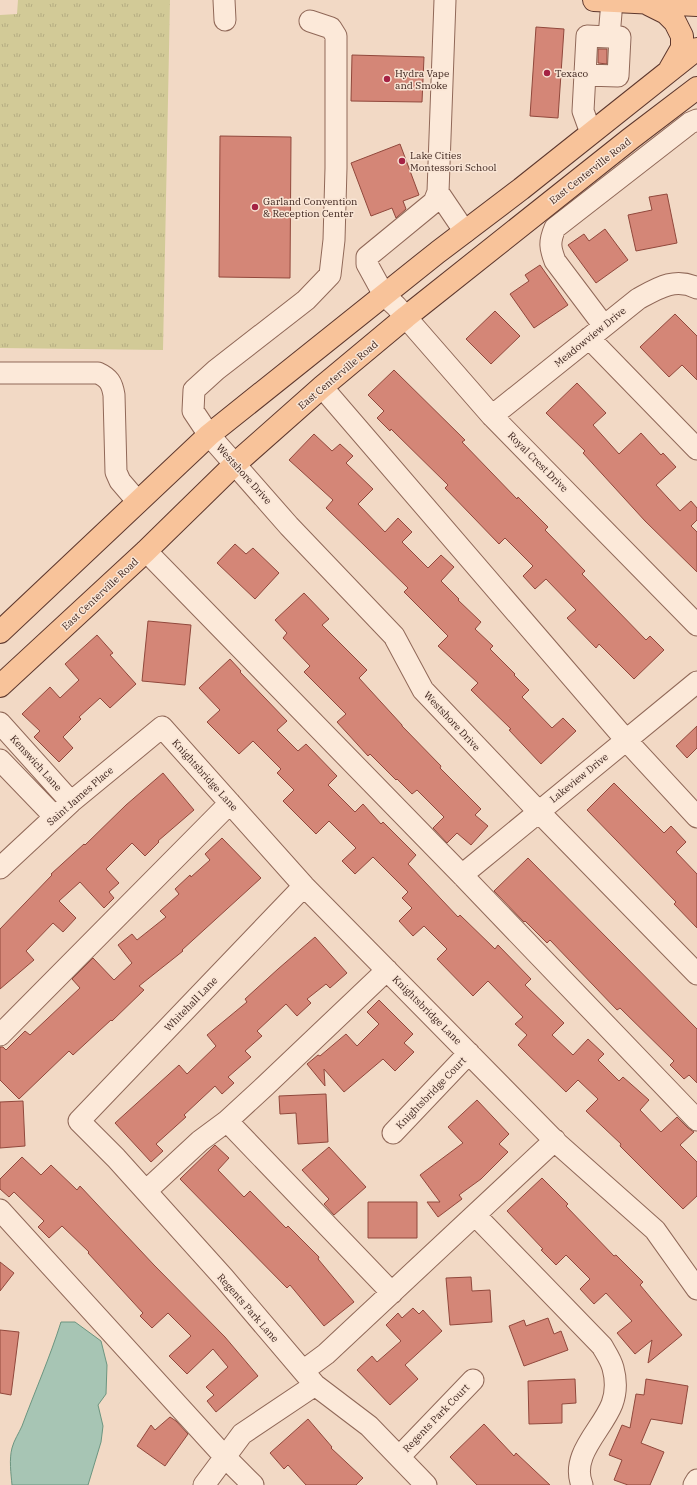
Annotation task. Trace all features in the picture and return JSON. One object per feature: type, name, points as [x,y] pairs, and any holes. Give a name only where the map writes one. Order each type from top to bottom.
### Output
[{"type":"main road","points":[[603,0],[697,5]]},
{"type":"main road","points":[[645,2],[666,13],[675,22],[682,36],[682,48],[669,72]]},
{"type":"main road","points":[[0,632],[209,435],[384,295],[521,189],[697,49]]},
{"type":"main road","name":"East Centerville Road","points":[[0,686],[146,551],[235,464],[322,387],[406,317],[697,88]]},
{"type":"main road","points":[[591,133],[609,156]]},
{"type":"street","points":[[445,0],[438,192],[465,232]]},
{"type":"street","points":[[603,0],[609,37]]},
{"type":"street","name":"Westshore Drive","points":[[310,21],[331,28],[336,36],[335,233],[330,275],[306,300],[216,370],[194,390],[192,411],[209,435],[289,526],[394,636],[423,690],[538,812],[697,974]]},
{"type":"street","points":[[585,75],[618,76],[620,37],[587,36],[583,111],[591,133]]},
{"type":"street","points":[[697,120],[690,123],[555,228],[550,239],[551,251],[555,261],[597,332],[697,449]]},
{"type":"street","name":"Royal Crest Drive","points":[[438,192],[434,202],[367,257],[367,264],[384,295],[406,317],[492,416],[697,625]]},
{"type":"street","name":"Meadowview Drive","points":[[492,416],[638,299],[662,285],[687,283],[697,288]]},
{"type":"street","points":[[0,373],[98,373],[107,378],[112,385],[114,395],[116,472],[120,481],[138,502]]},
{"type":"street","points":[[322,387],[626,740],[697,817]]},
{"type":"street","points":[[146,551],[462,875],[697,1120]]},
{"type":"street","name":"Lakeview Drive","points":[[462,875],[697,682]]},
{"type":"street","name":"Kenswich Lane","points":[[0,723],[71,802]]},
{"type":"street","name":"Saint James Place","points":[[0,868],[71,802],[162,727]]},
{"type":"street","name":"Knightsbridge Lane","points":[[162,727],[304,886],[555,1140],[655,1230],[697,1289]]},
{"type":"street","points":[[0,760],[55,818]]},
{"type":"street","points":[[0,1035],[230,803]]},
{"type":"street","name":"Whitehall Lane","points":[[79,1121],[304,886]]},
{"type":"street","points":[[146,1191],[200,1141],[226,1121],[387,970]]},
{"type":"street","name":"Knightsbridge Court","points":[[393,1133],[469,1053]]},
{"type":"street","name":"Regents Park Lane","points":[[79,1121],[146,1191],[309,1378],[369,1426],[426,1485]]},
{"type":"street","points":[[226,1121],[392,1293]]},
{"type":"street","points":[[204,1485],[242,1434],[309,1378],[326,1354],[555,1140]]},
{"type":"street","points":[[0,1210],[225,1457],[253,1485]]},
{"type":"street","points":[[475,1215],[602,1346],[613,1368],[615,1393],[612,1404],[585,1449],[581,1461],[580,1479],[582,1485]]},
{"type":"street","name":"Regents Park Court","points":[[399,1457],[473,1380]]},
{"type":"street","points":[[694,1485],[697,1480]]},
{"type":"green space","points":[[18,0],[170,0],[163,350],[0,348],[0,15],[17,14]]},
{"type":"shaded area","points":[[61,1322],[75,1322],[101,1341],[107,1365],[106,1394],[98,1405],[103,1426],[101,1442],[88,1485],[12,1485],[10,1462],[13,1445],[22,1426]]},
{"type":"building","name":"Texaco","points":[[536,27],[564,29],[558,118],[530,116]]},
{"type":"building","points":[[598,49],[607,49],[607,64],[598,63]]},
{"type":"building","name":"Hydra Vape and Smoke","points":[[352,55],[424,57],[422,102],[351,101]]},
{"type":"building","name":"Garland Convention & Reception Center","points":[[220,136],[291,137],[290,278],[219,277]]},
{"type":"building","points":[[400,144],[419,195],[403,201],[406,209],[396,218],[392,208],[371,216],[351,163]]},
{"type":"building","points":[[667,194],[677,243],[636,251],[628,215],[652,210],[649,197]]},
{"type":"building","points":[[605,229],[628,260],[596,283],[568,245],[584,234],[589,241]]},
{"type":"building","points":[[540,265],[568,305],[534,328],[510,294],[529,281],[525,275]]},
{"type":"building","points":[[495,311],[520,336],[491,364],[466,339]]},
{"type":"building","points":[[675,314],[697,336],[697,380],[682,365],[669,377],[640,347]]},
{"type":"building","points":[[394,370],[465,440],[462,442],[517,499],[518,497],[548,527],[545,530],[585,571],[582,574],[646,640],[650,636],[664,650],[634,679],[599,644],[596,648],[567,618],[576,610],[546,579],[535,589],[523,576],[533,566],[505,538],[499,544],[445,488],[448,485],[391,429],[390,431],[377,418],[384,411],[368,395]]},
{"type":"building","points":[[577,383],[606,413],[593,425],[619,454],[641,433],[661,455],[663,453],[676,467],[656,485],[680,511],[691,501],[697,508],[697,520],[691,526],[697,532],[697,572],[645,521],[583,453],[585,451],[546,413]]},
{"type":"building","points":[[314,434],[332,451],[340,444],[353,456],[346,463],[373,489],[358,504],[385,532],[398,518],[412,532],[402,542],[428,568],[441,555],[454,567],[441,581],[481,622],[475,629],[493,646],[490,649],[529,690],[522,697],[552,728],[563,718],[576,731],[541,764],[509,730],[511,729],[471,690],[478,683],[438,646],[448,636],[404,592],[408,588],[326,508],[333,500],[289,460]]},
{"type":"building","points":[[235,544],[246,554],[253,548],[279,573],[255,599],[217,563]]},
{"type":"building","points":[[304,593],[329,619],[322,625],[367,670],[359,678],[402,726],[441,766],[440,768],[481,809],[475,815],[488,826],[471,845],[457,833],[447,843],[433,828],[444,817],[417,790],[412,794],[370,754],[368,756],[337,722],[346,714],[304,672],[310,666],[283,638],[287,633],[275,620]]},
{"type":"building","points":[[148,621],[191,625],[185,685],[142,681]]},
{"type":"building","points":[[97,635],[113,653],[110,655],[136,684],[110,708],[100,698],[79,717],[81,719],[63,737],[73,748],[59,762],[34,737],[40,731],[22,714],[50,687],[60,698],[79,680],[65,664]]},
{"type":"building","points":[[230,659],[241,671],[240,672],[287,721],[277,730],[298,751],[306,744],[337,776],[328,785],[355,812],[363,804],[381,824],[383,822],[416,855],[408,864],[458,917],[460,915],[495,949],[498,945],[531,979],[525,985],[564,1023],[552,1035],[573,1055],[588,1039],[604,1054],[598,1060],[619,1081],[623,1077],[649,1100],[640,1110],[661,1132],[677,1117],[694,1132],[680,1145],[697,1162],[697,1196],[683,1209],[620,1146],[621,1144],[586,1111],[598,1099],[578,1080],[566,1092],[518,1045],[527,1035],[515,1024],[523,1017],[488,981],[473,996],[437,959],[447,949],[424,926],[413,936],[399,921],[412,908],[402,898],[408,892],[373,857],[355,874],[342,861],[356,848],[329,821],[316,834],[283,801],[294,790],[277,773],[281,769],[253,741],[239,754],[207,722],[220,710],[199,688]]},
{"type":"building","points":[[697,726],[697,748],[687,758],[676,746]]},
{"type":"building","points":[[163,773],[194,810],[158,841],[159,842],[145,856],[132,843],[106,869],[119,883],[109,892],[114,898],[104,908],[80,882],[59,901],[76,918],[63,932],[53,923],[26,951],[34,960],[0,989],[0,929],[52,875],[51,874],[84,844],[85,845],[126,805]]},
{"type":"building","points":[[614,783],[664,833],[671,826],[686,842],[676,852],[697,874],[697,928],[674,904],[676,902],[587,810]]},
{"type":"building","points":[[222,838],[261,878],[182,950],[183,951],[139,986],[144,990],[112,1021],[111,1020],[73,1055],[69,1051],[19,1099],[0,1080],[0,1047],[3,1047],[6,1050],[25,1031],[30,1035],[80,988],[72,979],[93,958],[114,980],[132,963],[118,945],[132,934],[137,940],[166,917],[160,911],[179,894],[175,889],[190,875],[191,877],[210,860],[205,854]]},
{"type":"building","points":[[528,858],[697,1029],[697,1083],[689,1075],[684,1079],[670,1065],[674,1061],[620,1008],[617,1010],[550,940],[547,943],[494,891]]},
{"type":"building","points":[[315,937],[347,973],[330,988],[326,984],[307,999],[311,1003],[297,1016],[286,1004],[257,1031],[262,1036],[245,1051],[251,1057],[228,1077],[234,1083],[222,1094],[215,1086],[184,1115],[186,1117],[156,1144],[163,1151],[151,1162],[115,1123],[179,1065],[187,1074],[216,1046],[207,1035],[247,1002],[245,999]]},
{"type":"building","points":[[379,1000],[413,1034],[404,1043],[414,1052],[395,1071],[383,1059],[344,1092],[324,1069],[325,1086],[307,1064],[318,1055],[320,1056],[346,1034],[357,1046],[379,1024],[367,1012]]},
{"type":"building","points":[[326,1094],[328,1142],[298,1144],[296,1113],[280,1114],[279,1096]]},
{"type":"building","points":[[477,1100],[509,1134],[499,1144],[508,1152],[481,1179],[459,1195],[462,1199],[438,1217],[427,1202],[440,1202],[420,1175],[463,1143],[448,1127]]},
{"type":"building","points":[[23,1101],[25,1146],[0,1148],[0,1102]]},
{"type":"building","points":[[215,1145],[229,1158],[218,1170],[244,1197],[250,1191],[286,1228],[288,1226],[319,1257],[318,1259],[354,1302],[324,1326],[290,1285],[287,1288],[180,1179]]},
{"type":"building","points":[[329,1147],[366,1187],[334,1215],[324,1204],[329,1199],[302,1170]]},
{"type":"building","points":[[22,1157],[41,1175],[51,1165],[77,1190],[80,1186],[154,1265],[225,1337],[258,1376],[216,1412],[207,1401],[214,1395],[206,1387],[228,1367],[213,1349],[187,1374],[169,1356],[191,1336],[168,1313],[152,1328],[140,1316],[143,1313],[88,1253],[89,1252],[62,1226],[49,1238],[38,1227],[44,1221],[14,1192],[9,1197],[0,1189],[0,1179]]},
{"type":"building","points":[[542,1178],[568,1204],[566,1206],[614,1256],[616,1255],[643,1282],[640,1285],[682,1335],[648,1363],[652,1340],[635,1354],[617,1333],[632,1321],[606,1293],[594,1304],[580,1289],[590,1279],[566,1255],[556,1265],[507,1211]]},
{"type":"building","points":[[368,1202],[417,1202],[417,1238],[368,1238]]},
{"type":"building","points":[[0,1262],[14,1273],[0,1291]]},
{"type":"building","points":[[471,1277],[472,1291],[490,1290],[492,1322],[450,1325],[446,1278]]},
{"type":"building","points":[[413,1308],[419,1314],[423,1310],[442,1331],[405,1365],[418,1379],[390,1405],[357,1370],[372,1356],[377,1362],[401,1341],[386,1325],[398,1313],[402,1318]]},
{"type":"building","points":[[548,1318],[554,1334],[561,1331],[568,1350],[524,1366],[509,1326],[524,1320],[526,1326]]},
{"type":"building","points":[[0,1330],[19,1332],[11,1395],[0,1393]]},
{"type":"building","points":[[575,1379],[576,1403],[562,1404],[562,1423],[529,1424],[528,1381]]},
{"type":"building","points":[[646,1379],[688,1386],[682,1424],[651,1419],[641,1443],[664,1452],[650,1485],[628,1485],[614,1480],[622,1460],[609,1455],[622,1425],[630,1428],[636,1394],[644,1395]]},
{"type":"building","points":[[170,1417],[176,1421],[188,1434],[165,1466],[137,1446],[151,1425],[155,1430]]},
{"type":"building","points":[[308,1419],[332,1447],[331,1448],[363,1478],[356,1485],[306,1485],[288,1465],[284,1469],[270,1453]]},
{"type":"building","points":[[484,1424],[514,1456],[516,1453],[550,1485],[477,1485],[450,1457]]},
{"type":"place","name":"Texaco","points":[[547,73]]},
{"type":"place","name":"Hydra Vape and Smoke","points":[[387,79]]},
{"type":"place","name":"Lake Cities Montessori School","points":[[402,161]]},
{"type":"place","name":"Garland Convention & Reception Center","points":[[255,207]]}]
